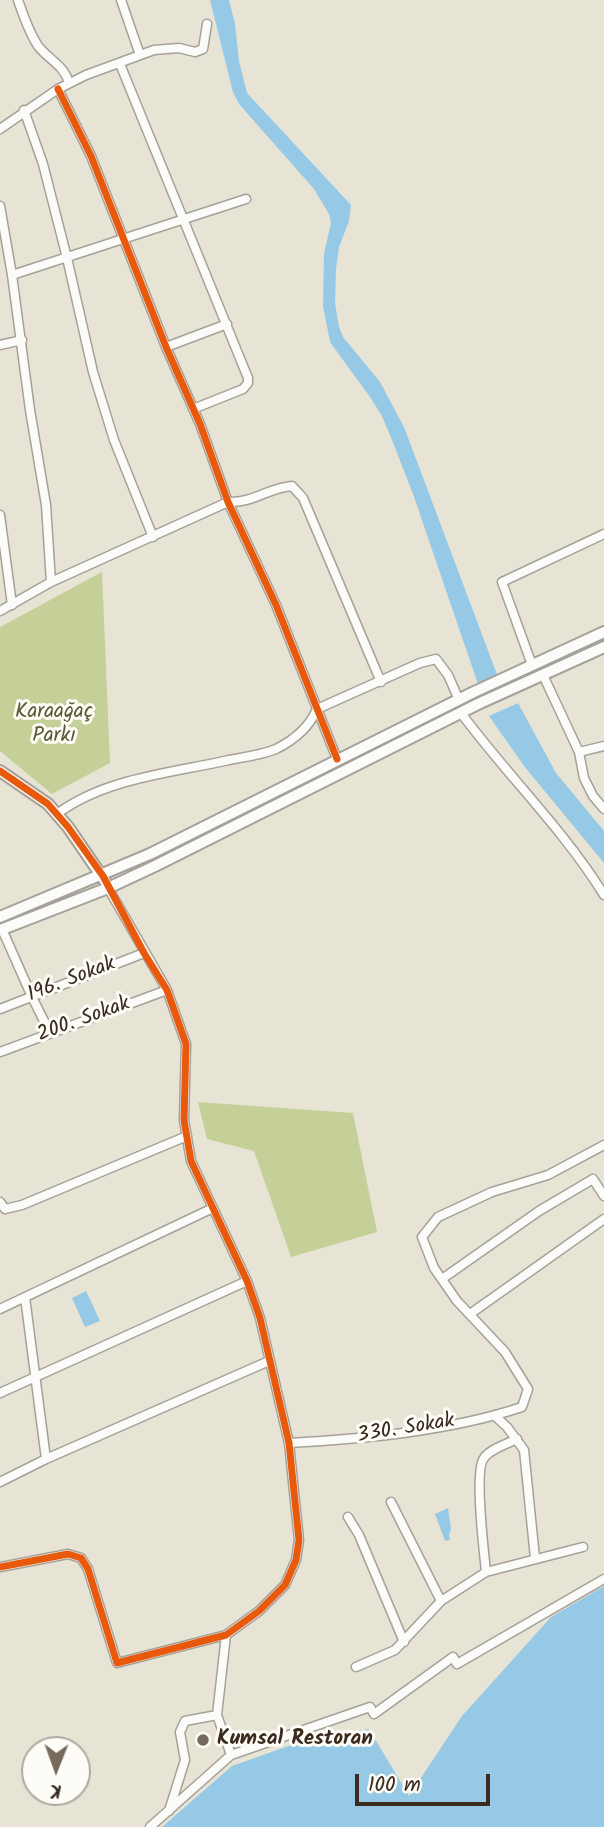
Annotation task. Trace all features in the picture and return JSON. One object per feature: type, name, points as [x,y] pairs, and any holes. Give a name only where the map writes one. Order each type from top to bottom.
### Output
[{"type":"street","points":[[18,0],[32,36],[40,49],[66,72],[69,83]]},
{"type":"street","points":[[121,0],[140,55]]},
{"type":"street","points":[[0,129],[24,110],[86,75],[140,55],[167,49],[179,48],[195,52],[203,49],[207,24]]},
{"type":"street","points":[[120,64],[248,378],[243,389],[193,409]]},
{"type":"street","points":[[58,89],[92,156],[228,502],[276,605],[337,759]]},
{"type":"street","points":[[24,110],[43,164],[97,383],[114,440],[134,484],[153,537]]},
{"type":"street","points":[[12,275],[246,199]]},
{"type":"street","points":[[0,206],[46,505],[51,582]]},
{"type":"street","points":[[166,347],[227,324]]},
{"type":"street","points":[[0,345],[22,340]]},
{"type":"street","points":[[0,611],[51,582],[228,502],[242,503],[292,486],[300,494],[381,682]]},
{"type":"street","points":[[0,515],[12,605]]},
{"type":"street","points":[[531,665],[502,582],[604,534]]},
{"type":"street","points":[[0,916],[103,876],[459,699],[604,632]]},
{"type":"street","points":[[50,1033],[1,930],[108,888],[167,861],[461,713],[604,647]]},
{"type":"street","points":[[57,814],[74,801],[110,787],[274,750],[305,729],[317,709],[420,663],[436,659],[449,675],[459,699]]},
{"type":"street","points":[[543,675],[579,752],[584,778],[593,796],[604,809]]},
{"type":"street","points":[[461,713],[489,751],[577,854],[604,895]]},
{"type":"street","points":[[579,752],[604,746]]},
{"type":"street","points":[[0,771],[48,804],[57,814],[103,876],[167,990],[186,1044],[184,1120],[191,1161],[247,1281],[260,1318],[289,1443],[299,1540],[296,1560],[285,1585],[259,1611],[226,1635],[117,1662],[88,1569],[80,1558],[68,1554],[0,1567]]},
{"type":"street","name":"196. Sokak","points":[[0,1009],[144,953]]},
{"type":"street","name":"200. Sokak","points":[[0,1052],[167,990]]},
{"type":"street","points":[[3,1205],[22,1205],[187,1136]]},
{"type":"street","points":[[604,1145],[548,1175],[492,1192],[438,1217],[422,1237],[434,1268],[470,1314],[604,1219]]},
{"type":"street","points":[[442,1279],[539,1211],[593,1179],[604,1195]]},
{"type":"street","points":[[0,1309],[213,1208]]},
{"type":"street","points":[[0,1394],[247,1281]]},
{"type":"street","points":[[25,1297],[46,1459]]},
{"type":"street","name":"330. Sokak","points":[[289,1443],[380,1436],[495,1416],[522,1407],[528,1389],[505,1352],[470,1314]]},
{"type":"street","points":[[0,1482],[46,1459],[269,1361]]},
{"type":"street","points":[[495,1416],[508,1427],[524,1450],[535,1558]]},
{"type":"street","points":[[486,1572],[480,1492],[481,1461],[486,1455],[517,1439]]},
{"type":"street","points":[[391,1502],[441,1601]]},
{"type":"street","points":[[348,1517],[359,1535],[404,1642]]},
{"type":"street","points":[[356,1667],[395,1650],[441,1601],[486,1572],[583,1547]]},
{"type":"street","points":[[150,1827],[231,1755],[370,1707],[374,1714],[453,1657],[457,1664],[604,1579]]},
{"type":"street","points":[[226,1635],[217,1715],[231,1755]]},
{"type":"street","points":[[169,1811],[185,1760],[180,1732],[185,1721],[217,1715]]},
{"type":"green space","name":"Karaağaç Parkı","points":[[102,572],[110,763],[52,794],[0,751],[0,627]]},
{"type":"green space","points":[[198,1102],[353,1113],[377,1232],[291,1257],[254,1151],[207,1139]]},
{"type":"water","points":[[210,0],[229,0],[247,93],[351,205],[336,269],[335,303],[339,327],[343,337],[380,382],[404,427],[498,677],[479,687],[413,494],[382,416],[330,342],[323,306],[324,254],[331,223],[329,214],[314,189],[239,104],[233,92]]},
{"type":"water","points":[[518,703],[556,773],[604,831],[604,863],[524,766],[489,716]]},
{"type":"water","points":[[86,1291],[100,1321],[85,1327],[72,1298]]},
{"type":"water","points":[[448,1508],[450,1540],[445,1541],[435,1514]]},
{"type":"water","points":[[604,1586],[604,1827],[162,1827],[232,1766],[311,1738],[369,1729],[409,1796],[462,1716],[551,1617]]},
{"type":"cycle path","points":[[58,89],[91,156],[166,347],[200,424],[228,502],[276,605],[337,759]]},
{"type":"cycle path","points":[[0,771],[48,804],[68,827],[103,876],[167,990],[186,1044],[184,1120],[191,1161],[247,1281],[260,1318],[289,1443],[299,1540],[296,1560],[285,1585],[259,1611],[226,1635],[117,1663],[88,1569],[81,1558],[68,1554],[0,1567]]},
{"type":"place","name":"Kumsal Restoran","points":[[203,1740]]}]
